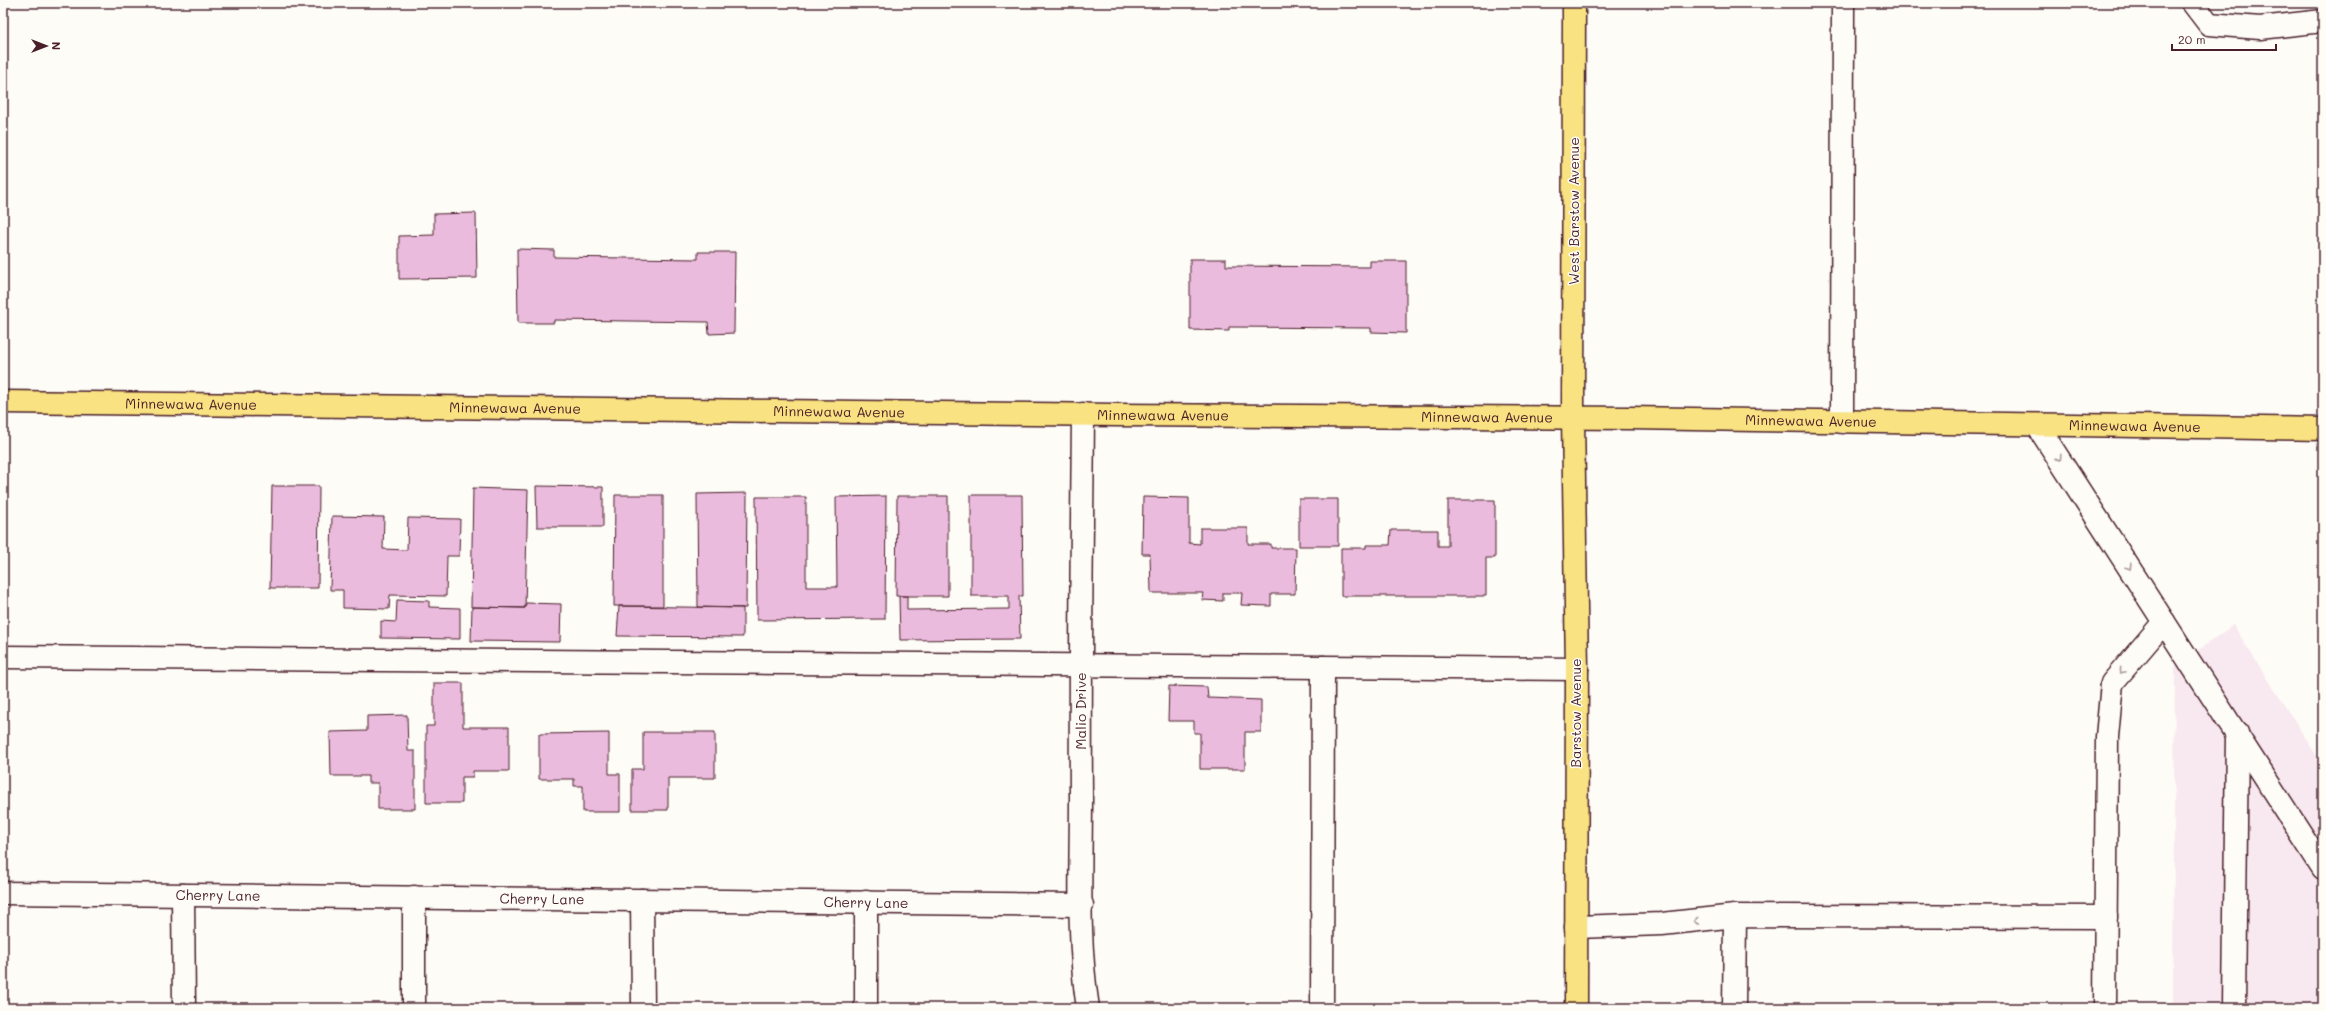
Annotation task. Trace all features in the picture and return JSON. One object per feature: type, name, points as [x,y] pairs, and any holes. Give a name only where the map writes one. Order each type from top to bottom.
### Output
[{"type":"main road","name":"West Barstow Avenue","points":[[1573,418],[1574,3]]},
{"type":"main road","name":"Minnewawa Avenue","points":[[3,402],[1573,418],[2323,429]]},
{"type":"main road","name":"Barstow Avenue","points":[[1573,418],[1577,669],[1576,1008]]},
{"type":"street","points":[[1842,422],[1843,3]]},
{"type":"street","points":[[2193,3],[2209,24],[2260,28],[2323,21]]},
{"type":"street","name":"Malio Drive","points":[[1083,414],[1080,665],[1082,905],[1083,979],[1088,1008]]},
{"type":"street","points":[[2037,425],[2323,868]]},
{"type":"street","points":[[2105,1008],[2107,737],[2112,683],[2164,622]]},
{"type":"street","points":[[3,657],[1577,669]]},
{"type":"street","points":[[1322,1008],[1323,667]]},
{"type":"street","points":[[2234,1008],[2237,734]]},
{"type":"street","name":"Cherry Lane","points":[[3,893],[1082,905]]},
{"type":"street","points":[[183,895],[184,1008]]},
{"type":"street","points":[[414,897],[414,1008]]},
{"type":"street","points":[[642,900],[643,1008]]},
{"type":"street","points":[[866,902],[866,1008]]},
{"type":"street","points":[[1576,926],[1662,924],[1735,916],[2106,917]]},
{"type":"street","points":[[1734,1008],[1735,916]]},
{"type":"shaded area","points":[[2233,625],[2323,766],[2323,1008],[2173,1008],[2175,667]]},
{"type":"building","points":[[476,213],[477,278],[399,279],[399,236],[434,235],[434,214]]},
{"type":"building","points":[[517,249],[554,250],[554,257],[698,259],[698,252],[735,252],[734,333],[709,334],[708,322],[554,320],[554,323],[518,323]]},
{"type":"building","points":[[1190,259],[1226,259],[1226,266],[1370,267],[1370,261],[1406,261],[1406,333],[1371,332],[1371,328],[1229,327],[1229,331],[1190,330]]},
{"type":"building","points":[[272,486],[319,486],[318,588],[270,588]]},
{"type":"building","points":[[536,486],[603,487],[603,527],[537,527]]},
{"type":"building","points":[[473,488],[528,490],[525,608],[471,607]]},
{"type":"building","points":[[747,493],[746,608],[698,607],[697,494]]},
{"type":"building","points":[[615,495],[663,495],[663,606],[614,606]]},
{"type":"building","points":[[971,495],[1022,495],[1023,596],[1019,596],[1020,639],[900,640],[899,596],[907,596],[907,610],[1009,609],[1009,596],[971,596]]},
{"type":"building","points":[[886,496],[885,619],[757,620],[756,497],[806,497],[806,587],[837,587],[836,497]]},
{"type":"building","points":[[897,496],[948,496],[948,596],[896,596]]},
{"type":"building","points":[[1143,497],[1189,498],[1189,543],[1200,544],[1200,528],[1248,528],[1248,544],[1271,544],[1271,548],[1296,548],[1295,594],[1271,594],[1271,606],[1241,605],[1242,593],[1223,593],[1223,601],[1202,600],[1203,593],[1151,593],[1150,554],[1142,554]]},
{"type":"building","points":[[1299,499],[1338,499],[1338,546],[1299,546]]},
{"type":"building","points":[[1448,500],[1495,500],[1495,558],[1486,558],[1486,596],[1341,596],[1341,548],[1366,548],[1366,545],[1390,545],[1391,530],[1438,530],[1438,546],[1448,546]]},
{"type":"building","points":[[332,516],[384,517],[383,549],[407,550],[408,518],[460,519],[459,556],[447,556],[446,596],[390,595],[389,609],[343,608],[343,590],[330,590]]},
{"type":"building","points":[[397,600],[429,601],[429,607],[460,608],[460,639],[381,638],[381,621],[396,622]]},
{"type":"building","points":[[526,603],[561,604],[560,642],[471,641],[472,607],[525,608]]},
{"type":"building","points":[[619,606],[743,608],[743,637],[617,636]]},
{"type":"building","points":[[434,683],[463,683],[463,727],[509,727],[509,771],[473,771],[473,777],[462,777],[462,803],[426,803],[426,726],[434,726]]},
{"type":"building","points":[[1169,686],[1207,687],[1208,698],[1261,700],[1261,732],[1245,732],[1245,769],[1200,769],[1200,733],[1194,733],[1194,721],[1168,721]]},
{"type":"building","points":[[407,715],[408,751],[415,751],[415,809],[378,809],[378,783],[368,783],[368,776],[331,776],[330,732],[367,731],[367,716]]},
{"type":"building","points":[[643,732],[715,732],[715,778],[668,778],[668,810],[632,810],[632,769],[643,769]]},
{"type":"building","points":[[609,733],[609,774],[620,774],[620,812],[583,812],[583,786],[574,786],[574,779],[539,779],[539,734]]}]
